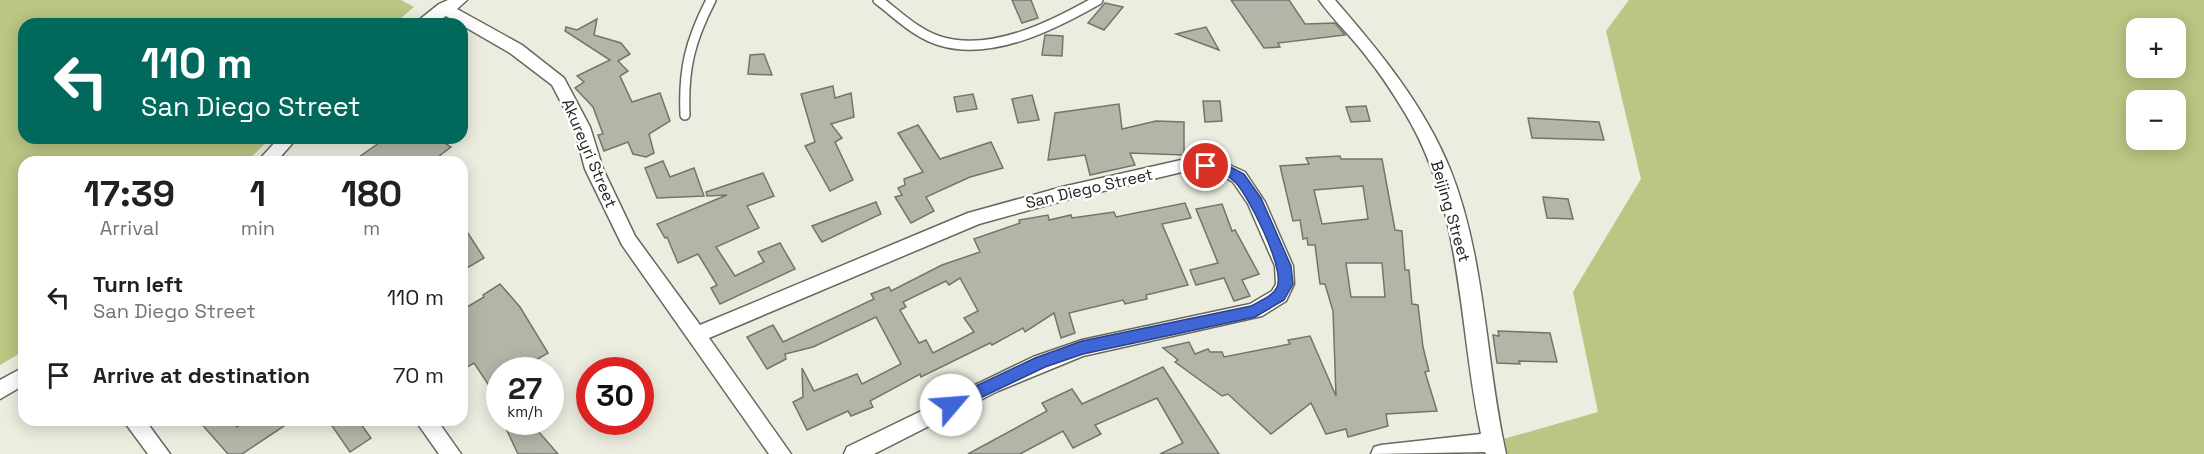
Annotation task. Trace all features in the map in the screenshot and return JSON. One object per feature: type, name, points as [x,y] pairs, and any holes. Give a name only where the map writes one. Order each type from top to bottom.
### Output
[{"type":"street","name":"Beijing Street","points":[[1327,0],[1375,56],[1413,112],[1440,169],[1462,240],[1471,292],[1478,362],[1495,448]]},
{"type":"street","points":[[431,18],[451,4]]},
{"type":"street","name":"Akureyri Street","points":[[451,4],[543,68],[558,82],[582,127],[594,169],[628,240],[781,454]]},
{"type":"street","points":[[273,156],[284,144]]},
{"type":"street","name":"San Diego Street","points":[[696,335],[974,218],[1062,194],[1190,164],[1221,167],[1239,177],[1256,202],[1284,266],[1286,284],[1279,296],[1269,304],[1255,311],[1082,348],[1040,363],[854,454]]},
{"type":"street","points":[[0,390],[18,379]]},
{"type":"street","points":[[138,426],[160,454]]},
{"type":"street","points":[[430,426],[451,454]]},
{"type":"street","points":[[1381,454],[1495,448]]},
{"type":"lane","points":[[685,115],[683,78],[687,51],[711,0]]},
{"type":"lane","points":[[878,0],[925,34],[940,42],[960,45],[1011,38],[1041,29],[1074,15],[1098,0]]},
{"type":"green space","points":[[0,0],[401,0],[414,7],[401,18],[18,18],[18,144],[265,144],[252,156],[18,156],[18,354],[0,365]]},
{"type":"green space","points":[[1629,0],[2204,0],[2204,454],[1496,454],[1493,442],[1598,412],[1573,292],[1641,179],[1606,31]]},
{"type":"building","points":[[1012,0],[1031,0],[1038,18],[1022,23]]},
{"type":"building","points":[[1231,0],[1289,0],[1305,24],[1335,23],[1345,35],[1278,43],[1280,47],[1264,48]]},
{"type":"building","points":[[1105,3],[1123,7],[1104,30],[1088,23]]},
{"type":"building","points":[[597,19],[594,35],[621,43],[630,54],[618,61],[628,71],[620,76],[632,102],[660,93],[670,121],[649,134],[654,153],[646,157],[633,154],[628,142],[604,151],[598,135],[603,134],[593,107],[575,88],[584,82],[577,76],[610,60],[565,31],[566,27],[577,30]]},
{"type":"building","points":[[1206,27],[1219,50],[1176,34]]},
{"type":"building","points":[[1045,35],[1063,36],[1062,56],[1042,55]]},
{"type":"building","points":[[764,54],[772,75],[748,74],[750,55]]},
{"type":"building","points":[[833,86],[835,98],[851,93],[854,117],[831,124],[842,138],[835,142],[853,180],[830,191],[805,146],[815,142],[801,94]]},
{"type":"building","points":[[973,94],[977,109],[957,112],[954,97]]},
{"type":"building","points":[[1032,95],[1039,120],[1018,123],[1012,99]]},
{"type":"building","points":[[1203,101],[1220,101],[1222,121],[1205,122]]},
{"type":"building","points":[[1119,104],[1122,129],[1156,121],[1184,122],[1184,155],[1130,153],[1135,165],[1090,175],[1085,155],[1048,160],[1055,113]]},
{"type":"building","points":[[1366,106],[1370,121],[1351,122],[1346,107]]},
{"type":"building","points":[[1528,118],[1599,122],[1604,140],[1532,138]]},
{"type":"building","points":[[918,125],[940,159],[991,142],[1003,168],[970,177],[926,197],[934,211],[911,223],[895,197],[902,195],[898,188],[905,185],[904,179],[923,172],[898,133]]},
{"type":"building","points":[[378,144],[446,144],[451,147],[439,156],[360,156]]},
{"type":"building","points":[[1340,156],[1341,159],[1382,159],[1395,230],[1402,231],[1405,270],[1409,270],[1412,304],[1418,305],[1423,347],[1429,371],[1425,372],[1437,411],[1386,414],[1388,426],[1348,437],[1346,429],[1326,434],[1311,403],[1271,434],[1228,394],[1222,396],[1175,362],[1178,360],[1163,348],[1189,342],[1195,354],[1208,349],[1210,352],[1222,352],[1224,357],[1290,344],[1288,340],[1310,336],[1336,396],[1333,311],[1325,284],[1320,284],[1315,245],[1308,245],[1307,238],[1303,239],[1300,220],[1293,221],[1280,166],[1309,164],[1306,158]],"holes":[[[1363,186],[1368,219],[1322,224],[1314,190]],[[1346,263],[1382,263],[1385,297],[1351,297]]]},
{"type":"building","points":[[663,161],[670,177],[694,168],[704,196],[657,198],[645,168]]},
{"type":"building","points":[[763,173],[774,196],[747,206],[759,228],[716,247],[735,276],[764,262],[758,252],[780,243],[795,269],[720,304],[711,288],[717,285],[698,254],[678,263],[667,237],[665,238],[657,224],[727,195],[707,196],[706,192]]},
{"type":"building","points":[[1543,197],[1568,199],[1573,219],[1547,218]]},
{"type":"building","points":[[876,202],[881,214],[822,242],[812,226]]},
{"type":"building","points":[[1185,203],[1191,218],[1162,224],[1188,285],[1146,295],[1147,299],[1125,304],[1123,300],[1069,313],[1075,333],[1061,338],[1054,313],[1025,332],[1023,328],[992,345],[990,343],[921,377],[920,374],[870,401],[873,407],[851,416],[848,411],[807,430],[793,402],[803,397],[802,368],[814,391],[857,374],[862,384],[901,364],[876,317],[813,347],[785,354],[786,359],[767,369],[747,337],[773,325],[783,342],[874,299],[871,294],[889,287],[891,291],[942,265],[980,252],[974,239],[1020,223],[1019,220],[1048,215],[1049,220],[1071,215],[1072,218],[1114,212],[1116,217]],"holes":[[[960,278],[978,311],[964,318],[974,332],[933,353],[926,340],[919,343],[900,310],[906,307],[903,302],[946,281],[949,285]]]},
{"type":"building","points":[[1222,204],[1232,231],[1235,230],[1259,274],[1242,280],[1250,296],[1234,301],[1224,278],[1196,285],[1190,270],[1218,263],[1196,209]]},
{"type":"building","points":[[468,233],[484,258],[468,267]]},
{"type":"building","points":[[500,284],[520,307],[548,353],[541,357],[486,357],[486,381],[474,363],[468,366],[468,306],[484,297],[483,295]]},
{"type":"building","points":[[1498,331],[1550,333],[1557,362],[1497,363],[1493,335],[1499,336]]},
{"type":"building","points":[[1163,367],[1219,454],[1160,454],[1183,443],[1157,398],[1095,425],[1101,434],[1073,448],[1063,431],[1020,454],[968,454],[1047,411],[1042,403],[1072,389],[1082,404]]},
{"type":"building","points":[[203,426],[284,426],[242,454],[228,454]]},
{"type":"building","points":[[332,426],[362,426],[371,438],[350,452]]},
{"type":"building","points":[[509,435],[541,435],[558,454],[518,454]]},
{"type":"route","points":[[951,405],[1040,363],[1082,348],[1255,311],[1279,296],[1286,284],[1284,266],[1256,202],[1239,177],[1221,167],[1206,166]]}]
